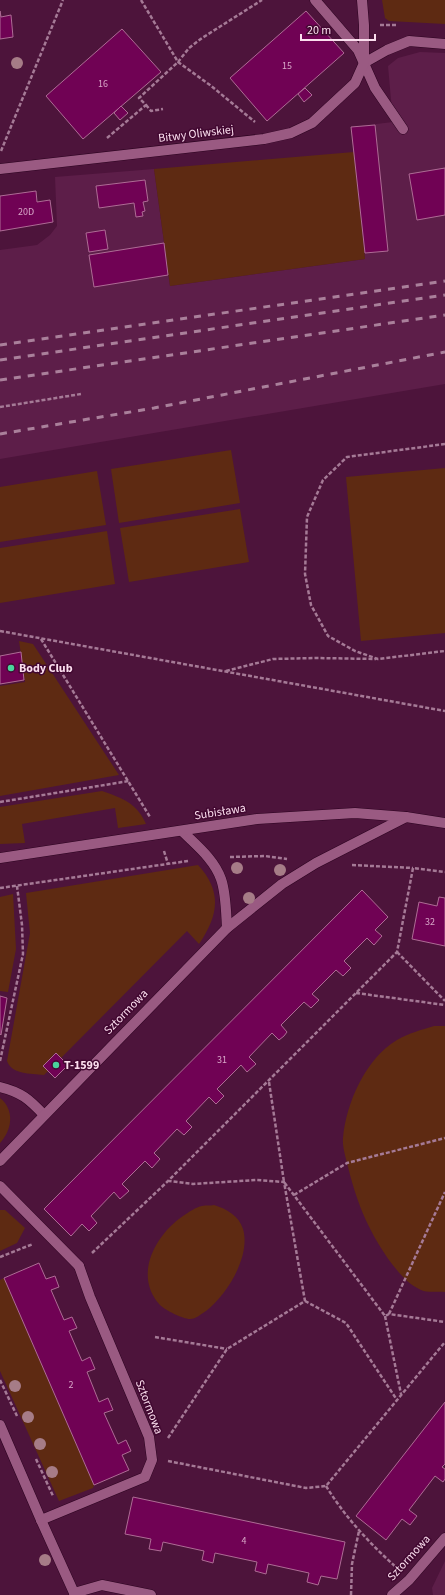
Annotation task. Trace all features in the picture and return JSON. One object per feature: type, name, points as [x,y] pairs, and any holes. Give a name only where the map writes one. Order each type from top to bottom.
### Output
[{"type":"street","points":[[315,0],[354,45],[375,88],[403,129]]},
{"type":"street","points":[[362,0],[364,25],[364,63]]},
{"type":"street","points":[[364,63],[387,50],[409,41],[445,44]]},
{"type":"street","name":"Bitwy Oliwskiej","points":[[0,169],[264,139],[292,133],[312,123],[349,89],[354,83],[364,63]]},
{"type":"street","name":"Subisława","points":[[0,858],[257,819],[355,813],[406,817],[445,823]]},
{"type":"street","name":"Sztormowa","points":[[0,1161],[227,928],[282,884],[310,866],[406,817]]},
{"type":"street","points":[[182,831],[209,858],[221,879],[226,907],[227,928]]},
{"type":"street","points":[[0,1087],[15,1091],[29,1099],[44,1115]]},
{"type":"street","points":[[0,1186],[79,1266]]},
{"type":"street","name":"Sztormowa","points":[[79,1266],[90,1297],[149,1437],[152,1460]]},
{"type":"street","points":[[0,1425],[75,1594],[102,1585],[151,1595]]},
{"type":"street","points":[[41,1520],[145,1477],[152,1460]]},
{"type":"street","name":"Sztormowa","points":[[392,1595],[409,1580],[445,1538]]},
{"type":"path","points":[[0,155],[63,0]]},
{"type":"path","points":[[141,0],[178,62],[210,85],[256,124]]},
{"type":"path","points":[[163,109],[151,111],[139,98],[178,62],[189,48],[202,38],[262,0]]},
{"type":"path","points":[[104,140],[146,105]]},
{"type":"path","points":[[0,407],[81,394]]},
{"type":"path","points":[[378,659],[355,651],[328,636],[311,605],[306,574],[308,517],[323,480],[347,457],[445,444]]},
{"type":"path","points":[[0,631],[445,711]]},
{"type":"path","points":[[41,638],[129,781],[159,834],[168,864]]},
{"type":"path","points":[[225,671],[273,659],[378,659],[445,651]]},
{"type":"path","points":[[0,802],[129,781]]},
{"type":"path","points":[[79,1266],[168,1181],[397,952],[413,868],[445,872]]},
{"type":"path","points":[[0,1061],[23,954],[18,886]]},
{"type":"path","points":[[397,952],[445,1001]]},
{"type":"path","points":[[355,993],[445,1005]]},
{"type":"path","points":[[269,1081],[284,1182],[305,1301]]},
{"type":"path","points":[[294,1195],[347,1163],[445,1138]]},
{"type":"path","points":[[168,1181],[193,1184],[257,1180],[284,1182],[385,1316],[402,1394]]},
{"type":"path","points":[[389,1314],[445,1192]]},
{"type":"path","points":[[0,1257],[50,1237]]},
{"type":"path","points":[[152,1460],[228,1349],[305,1301]]},
{"type":"path","points":[[305,1301],[346,1323],[397,1400]]},
{"type":"path","points":[[385,1316],[389,1314],[445,1322]]},
{"type":"path","points":[[155,1337],[228,1349]]},
{"type":"path","points":[[152,1460],[173,1461],[306,1488],[326,1486],[445,1342]]},
{"type":"path","points":[[326,1486],[339,1507],[382,1556],[409,1580]]},
{"type":"path","points":[[351,1595],[352,1564],[360,1530]]},
{"type":"shaded area","points":[[382,0],[445,0],[445,24],[389,21],[385,18]]},
{"type":"shaded area","points":[[420,52],[445,53],[445,384],[0,459],[0,250],[37,245],[50,235],[57,226],[55,177],[154,169],[170,286],[365,259],[351,127],[393,122],[388,66],[398,58]]},
{"type":"shaded area","points":[[354,152],[365,259],[170,286],[154,169]]},
{"type":"shaded area","points":[[231,450],[240,503],[119,523],[111,469]]},
{"type":"shaded area","points":[[445,468],[445,633],[361,641],[346,477]]},
{"type":"shaded area","points":[[97,471],[106,525],[0,542],[0,487]]},
{"type":"shaded area","points":[[240,509],[249,562],[129,582],[120,528]]},
{"type":"shaded area","points":[[107,531],[115,584],[0,603],[0,548]]},
{"type":"shaded area","points":[[19,641],[33,644],[119,775],[0,796],[0,686],[25,682]]},
{"type":"shaded area","points":[[102,791],[128,802],[138,811],[146,824],[118,828],[115,808],[22,824],[25,843],[0,844],[0,807]]},
{"type":"shaded area","points":[[198,865],[206,875],[211,885],[215,904],[214,914],[210,924],[199,944],[187,931],[61,1058],[55,1053],[43,1066],[48,1071],[44,1075],[17,1071],[9,1066],[7,1061],[30,933],[26,893]]},
{"type":"shaded area","points":[[13,894],[16,949],[8,992],[0,991],[0,897]]},
{"type":"shaded area","points":[[434,1026],[445,1026],[445,1292],[426,1291],[416,1288],[401,1275],[384,1253],[371,1231],[356,1196],[343,1142],[348,1110],[353,1096],[367,1070],[376,1058],[397,1040]]},
{"type":"shaded area","points":[[0,1098],[8,1108],[10,1120],[7,1132],[0,1143]]},
{"type":"shaded area","points":[[214,1205],[228,1211],[239,1220],[243,1229],[245,1240],[244,1251],[229,1285],[214,1304],[206,1311],[192,1319],[183,1318],[162,1307],[152,1294],[148,1282],[148,1269],[151,1257],[156,1245],[173,1224],[197,1207]]},
{"type":"shaded area","points":[[0,1210],[5,1210],[25,1228],[17,1243],[0,1251]]},
{"type":"shaded area","points":[[4,1278],[94,1485],[93,1488],[59,1501],[0,1371],[0,1280]]},
{"type":"shaded area","points":[[445,1561],[445,1595],[433,1595],[432,1588]]},
{"type":"building","points":[[0,11],[1,17],[11,15],[13,37],[0,39]]},
{"type":"building","points":[[306,11],[344,53],[267,121],[230,78]]},
{"type":"building","points":[[122,29],[161,72],[83,139],[46,96]]},
{"type":"building","points":[[305,88],[312,95],[304,102],[298,94]]},
{"type":"building","points":[[121,106],[128,113],[120,120],[114,113]]},
{"type":"building","points":[[375,125],[388,251],[365,253],[351,127]]},
{"type":"building","points":[[445,168],[445,215],[417,220],[409,174]]},
{"type":"building","points":[[145,180],[148,201],[143,202],[145,211],[142,212],[143,216],[136,217],[134,203],[99,208],[96,186]]},
{"type":"building","points":[[36,191],[37,202],[50,200],[53,222],[0,231],[0,196]]},
{"type":"building","points":[[105,230],[108,249],[89,252],[86,233]]},
{"type":"building","points":[[164,243],[168,275],[94,287],[89,255]]},
{"type":"building","name":"Body Club","points":[[21,652],[24,680],[0,684],[0,656]]},
{"type":"building","points":[[362,890],[388,917],[375,930],[382,936],[374,945],[367,938],[344,961],[351,968],[343,976],[336,970],[312,994],[319,1000],[311,1008],[304,1002],[281,1025],[287,1032],[284,1036],[279,1040],[272,1033],[249,1057],[256,1064],[247,1072],[241,1065],[217,1089],[224,1096],[216,1104],[209,1097],[186,1121],[192,1127],[184,1135],[177,1129],[154,1153],[160,1159],[152,1168],[145,1161],[122,1184],[129,1191],[120,1199],[114,1192],[91,1216],[97,1223],[89,1231],[82,1224],[71,1236],[44,1209]]},
{"type":"building","points":[[439,897],[445,898],[445,946],[412,939],[419,902],[437,906]]},
{"type":"building","points":[[0,996],[7,998],[1,1035],[0,1034]]},
{"type":"building","name":"T-1599","points":[[56,1053],[68,1065],[55,1078],[43,1066]]},
{"type":"building","points":[[39,1263],[46,1279],[55,1276],[59,1287],[51,1290],[64,1320],[72,1317],[77,1328],[69,1331],[82,1361],[90,1357],[95,1369],[87,1372],[99,1402],[108,1398],[113,1410],[104,1413],[118,1444],[126,1440],[131,1451],[122,1455],[129,1470],[94,1485],[4,1278]]},
{"type":"building","points":[[445,1402],[445,1464],[442,1467],[445,1469],[445,1479],[443,1482],[435,1476],[409,1510],[417,1516],[410,1525],[402,1519],[386,1540],[356,1516]]},
{"type":"building","points":[[133,1497],[345,1542],[337,1579],[321,1576],[318,1585],[307,1582],[309,1573],[268,1564],[266,1574],[255,1571],[257,1562],[215,1553],[213,1563],[202,1560],[204,1551],[163,1542],[161,1551],[149,1549],[151,1539],[125,1534]]},
{"type":"railway","points":[[0,345],[445,281]]},
{"type":"railway","points":[[0,360],[445,295]]},
{"type":"railway","points":[[0,380],[445,315]]},
{"type":"railway","points":[[0,434],[154,408],[445,352]]},
{"type":"place","name":"Body Club","points":[[11,668]]},
{"type":"place","name":"T-1599","points":[[56,1065]]}]
